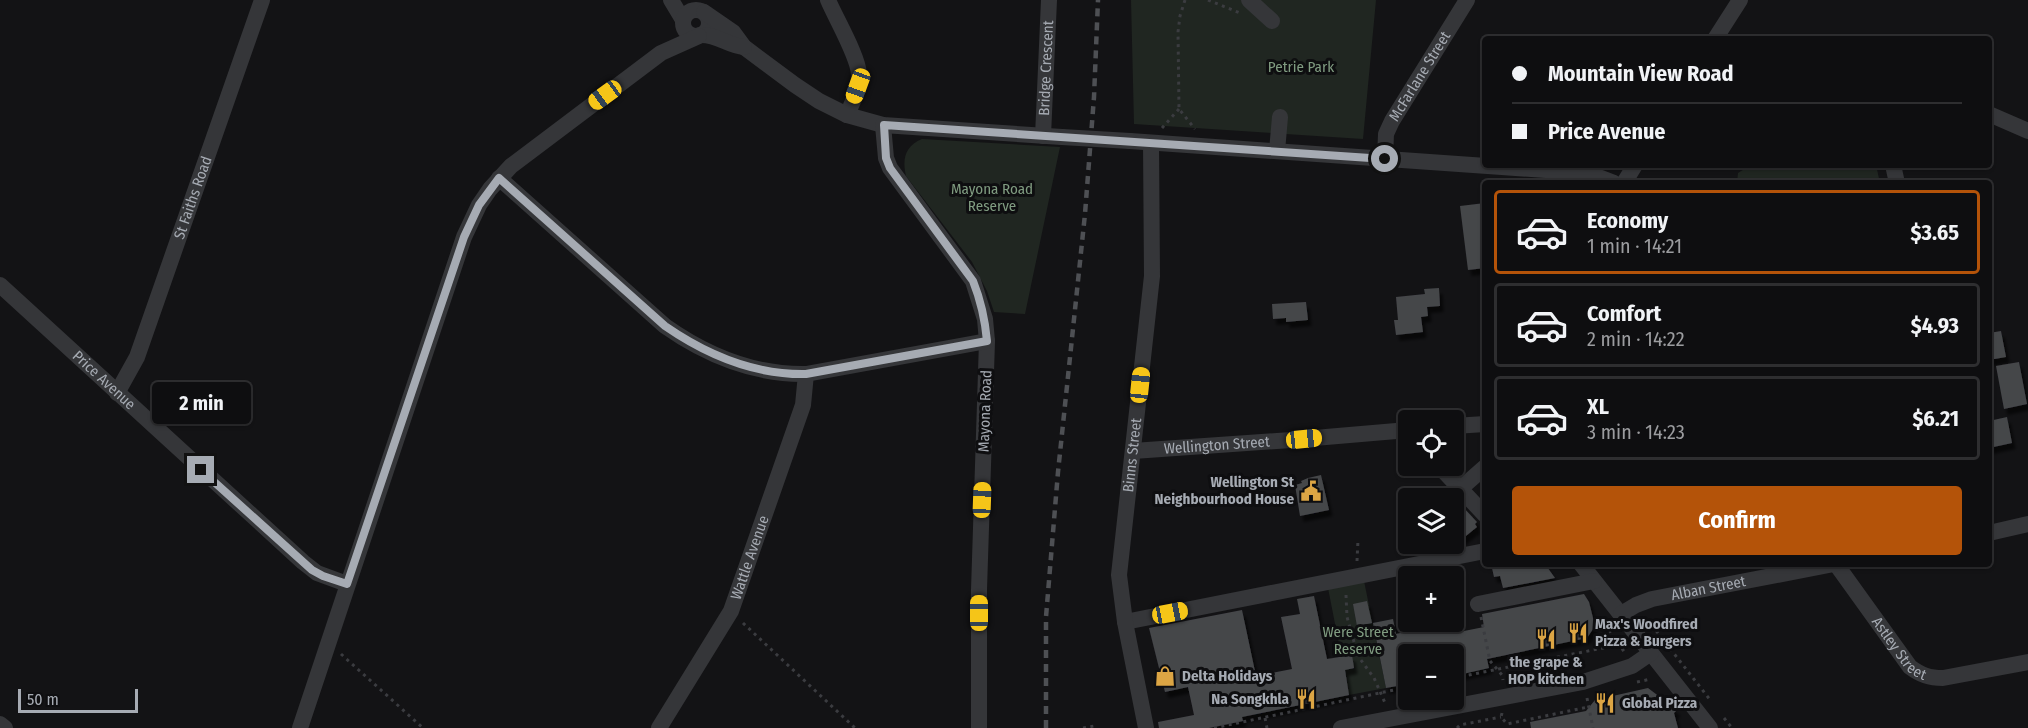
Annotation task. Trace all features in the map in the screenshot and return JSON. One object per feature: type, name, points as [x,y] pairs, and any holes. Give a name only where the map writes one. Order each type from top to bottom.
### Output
[{"type":"street","name":"St Faiths Road","points":[[117,393],[137,357],[262,0]]},
{"type":"street","points":[[671,0],[687,33],[717,37],[734,45],[744,46]]},
{"type":"street","points":[[684,0],[733,32],[744,46],[807,94],[847,115],[884,125],[1482,166]]},
{"type":"street","points":[[828,0],[856,62],[859,74],[858,86],[847,115]]},
{"type":"street","name":"Bridge Crescent","points":[[1043,136],[1048,0]]},
{"type":"street","points":[[1249,0],[1272,21]]},
{"type":"street","name":"McFarlane Street","points":[[1385,159],[1386,134],[1392,121],[1467,0]]},
{"type":"street","points":[[1717,36],[1740,0]]},
{"type":"street","points":[[300,728],[464,237],[479,205],[499,178],[545,139],[661,53],[700,36],[709,27],[708,18],[702,11],[691,10],[687,13],[661,53]]},
{"type":"street","points":[[1992,115],[2028,131]]},
{"type":"street","points":[[1277,151],[1280,117]]},
{"type":"street","name":"Mayona Road","points":[[884,125],[886,158],[890,168],[973,281],[983,310],[987,341],[979,590],[979,728]]},
{"type":"street","name":"Binns Street","points":[[1146,728],[1125,622],[1119,575],[1152,276],[1151,143]]},
{"type":"street","points":[[1516,168],[1588,173],[1606,180]]},
{"type":"street","points":[[499,178],[665,326],[705,351],[758,370],[782,375],[806,374],[987,341]]},
{"type":"street","name":"Price Avenue","points":[[0,285],[312,570],[347,584]]},
{"type":"street","name":"Wattle Avenue","points":[[659,728],[731,611],[803,405],[806,374]]},
{"type":"street","points":[[1464,425],[1482,424]]},
{"type":"street","name":"Wellington Street","points":[[1133,451],[1398,431]]},
{"type":"street","points":[[1461,488],[1482,470]]},
{"type":"street","points":[[1448,476],[1459,488]]},
{"type":"street","points":[[1464,493],[1482,512]]},
{"type":"street","points":[[1992,532],[2028,524]]},
{"type":"street","points":[[1125,622],[1482,551]]},
{"type":"street","points":[[1583,567],[1710,728]]},
{"type":"street","name":"Alban Street","points":[[1621,614],[1652,599],[1819,567]]},
{"type":"street","name":"Astley Street","points":[[1837,567],[1910,666],[1920,674],[1931,678],[1943,678],[2028,662]]},
{"type":"street","points":[[1478,604],[1594,581]]},
{"type":"street","points":[[1341,728],[1583,682],[1632,666],[1651,653]]},
{"type":"street","points":[[0,724],[5,728]]},
{"type":"path","points":[[1185,0],[1178,32],[1179,109],[1209,146]]},
{"type":"path","points":[[1347,578],[1347,617],[1358,656],[1374,678],[1392,717]]},
{"type":"path","points":[[1478,604],[1490,661],[1502,675],[1506,696],[1502,717],[1507,724],[1588,708]]},
{"type":"path","points":[[731,611],[855,728]]},
{"type":"path","points":[[328,642],[423,728]]},
{"type":"path","points":[[1464,676],[1618,645]]},
{"type":"path","points":[[1637,682],[1656,680]]},
{"type":"path","points":[[1583,682],[1593,728]]},
{"type":"path","points":[[1214,728],[1398,689]]},
{"type":"path","points":[[1457,728],[1460,725],[1502,717]]},
{"type":"path","points":[[1265,718],[1267,728]]},
{"type":"path","points":[[1083,728],[1094,726],[1095,728]]},
{"type":"green space","name":"Petrie Park","points":[[1131,0],[1376,0],[1363,139],[1134,124]]},
{"type":"green space","name":"Mayona Road Reserve","points":[[922,139],[1060,147],[1025,314],[994,312],[987,291],[972,262],[906,176],[904,164],[908,149]]},
{"type":"green space","points":[[1746,168],[1877,168],[1879,180],[1737,180],[1738,173]]},
{"type":"green space","name":"Were Street Reserve","points":[[1364,581],[1386,688],[1349,695],[1328,588]]},
{"type":"building","points":[[1482,203],[1482,268],[1468,270],[1460,206]]},
{"type":"building","points":[[1439,288],[1440,306],[1427,307],[1428,316],[1421,317],[1423,332],[1396,335],[1394,320],[1398,320],[1396,297],[1425,294],[1424,289]]},
{"type":"building","points":[[1306,302],[1308,320],[1286,322],[1286,318],[1273,319],[1272,304]]},
{"type":"building","points":[[2001,331],[2006,357],[1992,359],[1992,332]]},
{"type":"building","points":[[2019,362],[2027,404],[2004,409],[1996,366]]},
{"type":"building","points":[[2007,417],[2012,443],[1992,447],[1992,420]]},
{"type":"building","name":"Wellington St Neighbourhood House","points":[[1321,475],[1329,510],[1300,516],[1295,485],[1308,478]]},
{"type":"building","points":[[1464,508],[1477,522],[1475,524],[1477,527],[1464,538]]},
{"type":"building","points":[[1492,567],[1547,567],[1555,578],[1503,588],[1500,576],[1494,577]]},
{"type":"building","points":[[1584,594],[1589,602],[1595,626],[1587,638],[1487,659],[1489,668],[1464,674],[1464,644],[1398,644],[1398,686],[1386,688],[1373,623],[1393,619],[1396,634],[1448,632],[1449,634],[1484,627],[1482,614]]},
{"type":"building","points":[[1314,596],[1327,659],[1352,655],[1354,668],[1345,670],[1349,695],[1242,717],[1243,721],[1209,728],[1159,728],[1158,722],[1194,715],[1188,687],[1165,692],[1149,628],[1242,610],[1256,676],[1292,669],[1281,617],[1300,614],[1297,599]]},
{"type":"building","points":[[1367,601],[1372,623],[1357,626],[1353,604]]},
{"type":"building","points":[[1648,688],[1677,710],[1674,713],[1678,728],[1531,728],[1530,722],[1586,711],[1595,700]]},
{"type":"railway","points":[[1046,728],[1046,617],[1058,472],[1085,214],[1094,97],[1098,0]]},
{"type":"place","name":"Wellington St Neighbourhood House","points":[[1311,491]]},
{"type":"place","name":"Max's Woodfired Pizza & Burgers","points":[[1578,633]]},
{"type":"place","name":"the grape & HOP kitchen","points":[[1546,639]]},
{"type":"place","name":"Delta Holidays","points":[[1165,676]]},
{"type":"place","name":"Na Songkhla","points":[[1306,699]]},
{"type":"place","name":"Global Pizza","points":[[1605,703]]},
{"type":"route","points":[[201,470],[312,570],[347,584],[464,237],[479,205],[499,178],[665,326],[705,351],[758,370],[782,375],[806,374],[987,341],[981,301],[973,281],[957,256],[899,183],[890,168],[886,158],[884,125],[1385,159]]}]
